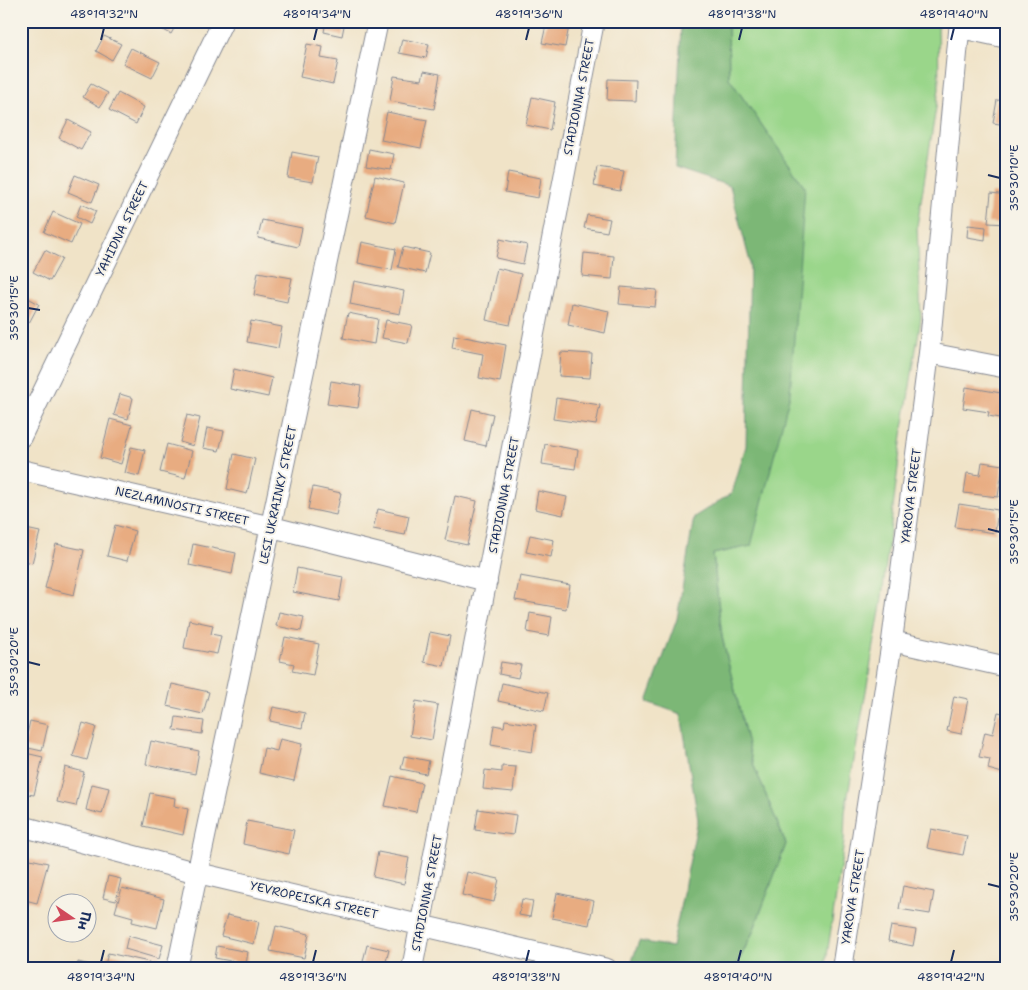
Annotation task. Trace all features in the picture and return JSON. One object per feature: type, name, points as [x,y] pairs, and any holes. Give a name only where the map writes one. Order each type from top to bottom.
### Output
[{"type":"street","name":"YAHIDNA STREET","points":[[21,437],[223,21]]},
{"type":"street","name":"LESI UKRAINKY STREET","points":[[177,969],[378,21]]},
{"type":"street","name":"STADIONNA STREET","points":[[412,969],[594,21]]},
{"type":"street","points":[[961,25],[1007,38]]},
{"type":"street","name":"YAROVA STREET","points":[[842,969],[892,641],[929,353],[961,25]]},
{"type":"street","points":[[929,353],[1007,368]]},
{"type":"street","name":"NEZLAMNOSTI STREET","points":[[21,470],[272,527],[487,581]]},
{"type":"street","points":[[892,641],[1007,667]]},
{"type":"street","name":"YEVROPEISKA STREET","points":[[21,826],[198,873],[607,969]]},
{"type":"green space","points":[[669,21],[728,21],[729,78],[805,187],[790,394],[751,546],[713,554],[722,637],[752,761],[786,844],[753,932],[734,969],[632,969],[630,967],[639,941],[672,947],[698,820],[681,714],[647,702],[677,619],[694,517],[732,493],[746,446],[750,262],[730,186],[675,168],[681,25]]},
{"type":"green space","points":[[728,21],[938,21],[939,89],[917,226],[921,318],[902,435],[881,605],[845,812],[844,842],[825,969],[735,969],[753,932],[786,844],[752,761],[722,637],[713,554],[751,546],[805,187],[729,78]]},
{"type":"building","points":[[147,21],[178,21],[171,34]]},
{"type":"building","points":[[326,21],[345,21],[342,36],[324,32]]},
{"type":"building","points":[[547,21],[570,21],[565,47],[542,43]]},
{"type":"building","points":[[104,36],[121,44],[112,60],[96,51]]},
{"type":"building","points":[[402,39],[429,44],[426,58],[399,53]]},
{"type":"building","points":[[307,44],[323,47],[321,58],[338,61],[333,84],[300,77]]},
{"type":"building","points":[[131,48],[160,62],[152,78],[123,64]]},
{"type":"building","points":[[424,71],[440,74],[434,109],[390,101],[394,76],[422,80]]},
{"type":"building","points":[[608,79],[636,80],[635,101],[607,100]]},
{"type":"building","points":[[91,84],[108,93],[100,107],[83,97]]},
{"type":"building","points":[[118,93],[144,107],[136,124],[109,110]]},
{"type":"building","points":[[532,97],[555,102],[550,130],[526,125]]},
{"type":"building","points":[[997,100],[1007,101],[1006,125],[993,123]]},
{"type":"building","points":[[387,112],[427,120],[421,148],[381,140]]},
{"type":"building","points":[[68,120],[91,132],[81,150],[59,138]]},
{"type":"building","points":[[369,149],[394,154],[391,170],[366,166]]},
{"type":"building","points":[[292,152],[318,157],[313,182],[288,178]]},
{"type":"building","points":[[597,167],[624,171],[620,191],[594,186]]},
{"type":"building","points":[[508,172],[541,178],[538,198],[505,192]]},
{"type":"building","points":[[75,175],[99,185],[92,202],[68,192]]},
{"type":"building","points":[[375,176],[404,183],[395,223],[366,216]]},
{"type":"building","points":[[991,193],[1007,195],[1007,224],[988,223]]},
{"type":"building","points":[[81,204],[96,211],[90,224],[76,217]]},
{"type":"building","points":[[53,212],[80,224],[71,244],[44,232]]},
{"type":"building","points":[[587,215],[610,219],[607,232],[584,228]]},
{"type":"building","points":[[262,220],[302,228],[298,247],[258,238]]},
{"type":"building","points":[[968,225],[986,227],[985,240],[967,237]]},
{"type":"building","points":[[500,239],[527,245],[523,264],[496,258]]},
{"type":"building","points":[[362,242],[396,249],[392,270],[358,263]]},
{"type":"building","points":[[403,247],[430,253],[425,273],[398,267]]},
{"type":"building","points":[[45,250],[62,259],[50,281],[33,272]]},
{"type":"building","points":[[584,253],[614,256],[612,279],[582,276]]},
{"type":"building","points":[[497,268],[521,274],[510,325],[486,320]]},
{"type":"building","points":[[258,272],[292,278],[287,302],[254,295]]},
{"type":"building","points":[[354,281],[404,291],[400,314],[350,304]]},
{"type":"building","points":[[621,287],[657,290],[655,307],[619,304]]},
{"type":"building","points":[[21,294],[39,304],[29,323],[21,318]]},
{"type":"building","points":[[572,303],[609,311],[605,333],[568,325]]},
{"type":"building","points":[[348,313],[378,319],[374,344],[343,338]]},
{"type":"building","points":[[386,320],[412,325],[408,343],[382,338]]},
{"type":"building","points":[[251,321],[282,327],[278,348],[247,342]]},
{"type":"building","points":[[21,334],[26,336],[21,345]]},
{"type":"building","points":[[454,335],[506,345],[500,382],[479,378],[483,354],[452,348]]},
{"type":"building","points":[[561,352],[592,354],[590,378],[559,376]]},
{"type":"building","points":[[234,369],[272,378],[268,397],[230,389]]},
{"type":"building","points":[[331,381],[361,386],[358,408],[327,404]]},
{"type":"building","points":[[966,387],[1007,394],[1007,419],[988,416],[989,412],[963,408]]},
{"type":"building","points":[[120,394],[133,398],[128,419],[114,415]]},
{"type":"building","points":[[556,398],[600,405],[596,425],[553,419]]},
{"type":"building","points":[[472,409],[493,414],[486,446],[465,441]]},
{"type":"building","points":[[187,415],[200,418],[193,446],[180,442]]},
{"type":"building","points":[[110,419],[132,425],[121,464],[100,458]]},
{"type":"building","points":[[207,428],[224,431],[219,451],[203,448]]},
{"type":"building","points":[[167,444],[192,451],[185,478],[160,472]]},
{"type":"building","points":[[545,444],[578,450],[575,469],[542,464]]},
{"type":"building","points":[[131,447],[145,450],[139,476],[125,473]]},
{"type":"building","points":[[234,454],[255,459],[247,494],[227,489]]},
{"type":"building","points":[[982,462],[1003,465],[998,497],[964,493],[967,473],[980,475]]},
{"type":"building","points":[[313,487],[341,493],[336,515],[308,509]]},
{"type":"building","points":[[538,491],[567,497],[563,515],[535,509]]},
{"type":"building","points":[[455,496],[477,501],[467,545],[445,540]]},
{"type":"building","points":[[959,504],[998,510],[995,533],[955,527]]},
{"type":"building","points":[[378,509],[409,516],[405,535],[373,529]]},
{"type":"building","points":[[115,525],[135,531],[127,561],[107,556]]},
{"type":"building","points":[[21,528],[40,532],[32,563],[21,560]]},
{"type":"building","points":[[530,535],[554,540],[551,557],[526,552]]},
{"type":"building","points":[[56,544],[84,550],[74,595],[45,588]]},
{"type":"building","points":[[193,544],[236,553],[232,574],[189,565]]},
{"type":"building","points":[[297,568],[343,577],[339,601],[293,592]]},
{"type":"building","points":[[520,576],[570,585],[566,609],[515,600]]},
{"type":"building","points":[[279,612],[304,617],[301,631],[276,626]]},
{"type":"building","points":[[530,613],[552,617],[549,636],[527,632]]},
{"type":"building","points":[[189,620],[213,625],[211,634],[221,636],[217,654],[184,648]]},
{"type":"building","points":[[430,632],[450,636],[444,666],[424,662]]},
{"type":"building","points":[[285,637],[319,644],[313,675],[292,671],[294,664],[280,661]]},
{"type":"building","points":[[501,662],[521,665],[518,678],[499,674]]},
{"type":"building","points":[[502,683],[548,693],[544,711],[498,701]]},
{"type":"building","points":[[172,684],[209,692],[203,714],[167,706]]},
{"type":"building","points":[[954,696],[968,699],[961,734],[947,731]]},
{"type":"building","points":[[416,701],[438,705],[432,740],[410,736]]},
{"type":"building","points":[[273,707],[305,713],[302,728],[270,721]]},
{"type":"building","points":[[998,712],[1007,714],[1006,774],[988,769],[990,759],[979,757],[985,732],[993,734]]},
{"type":"building","points":[[176,717],[204,721],[202,734],[174,730]]},
{"type":"building","points":[[505,720],[536,725],[532,752],[491,745],[494,725],[504,727]]},
{"type":"building","points":[[30,721],[48,725],[42,751],[24,747]]},
{"type":"building","points":[[83,723],[96,727],[87,760],[73,756]]},
{"type":"building","points":[[280,739],[302,744],[294,781],[259,773],[264,748],[277,751]]},
{"type":"building","points":[[151,741],[199,751],[195,774],[146,764]]},
{"type":"building","points":[[21,752],[43,757],[34,795],[21,793]]},
{"type":"building","points":[[404,756],[429,761],[426,774],[401,769]]},
{"type":"building","points":[[502,766],[516,767],[513,792],[483,789],[485,770],[502,772]]},
{"type":"building","points":[[65,767],[84,772],[76,806],[57,802]]},
{"type":"building","points":[[392,776],[422,783],[416,812],[385,806]]},
{"type":"building","points":[[92,784],[109,788],[102,814],[86,810]]},
{"type":"building","points":[[150,793],[175,798],[174,806],[188,809],[183,835],[143,826]]},
{"type":"building","points":[[478,809],[516,815],[513,835],[475,830]]},
{"type":"building","points":[[247,821],[294,830],[289,854],[243,844]]},
{"type":"building","points":[[931,829],[967,836],[963,855],[927,848]]},
{"type":"building","points":[[378,852],[409,858],[404,884],[373,877]]},
{"type":"building","points":[[21,857],[48,863],[37,903],[21,899]]},
{"type":"building","points":[[467,872],[499,879],[494,902],[462,895]]},
{"type":"building","points":[[108,876],[121,879],[116,901],[103,898]]},
{"type":"building","points":[[903,886],[934,892],[930,914],[899,909]]},
{"type":"building","points":[[122,888],[164,899],[157,928],[132,922],[133,917],[115,912]]},
{"type":"building","points":[[557,893],[594,901],[589,925],[552,918]]},
{"type":"building","points":[[522,899],[533,901],[530,917],[519,915]]},
{"type":"building","points":[[227,915],[259,922],[254,944],[221,936]]},
{"type":"building","points":[[276,926],[309,934],[304,958],[270,951]]},
{"type":"building","points":[[891,926],[916,930],[913,946],[888,941]]},
{"type":"building","points":[[128,936],[163,945],[159,959],[125,949]]},
{"type":"building","points":[[367,945],[389,950],[384,969],[361,969]]},
{"type":"building","points":[[217,946],[248,952],[246,964],[215,958]]},
{"type":"building","points":[[108,953],[149,962],[148,969],[104,969]]},
{"type":"building","points":[[78,962],[103,968],[103,969],[77,969]]},
{"type":"building","points":[[455,965],[467,968],[467,969],[454,969]]}]
